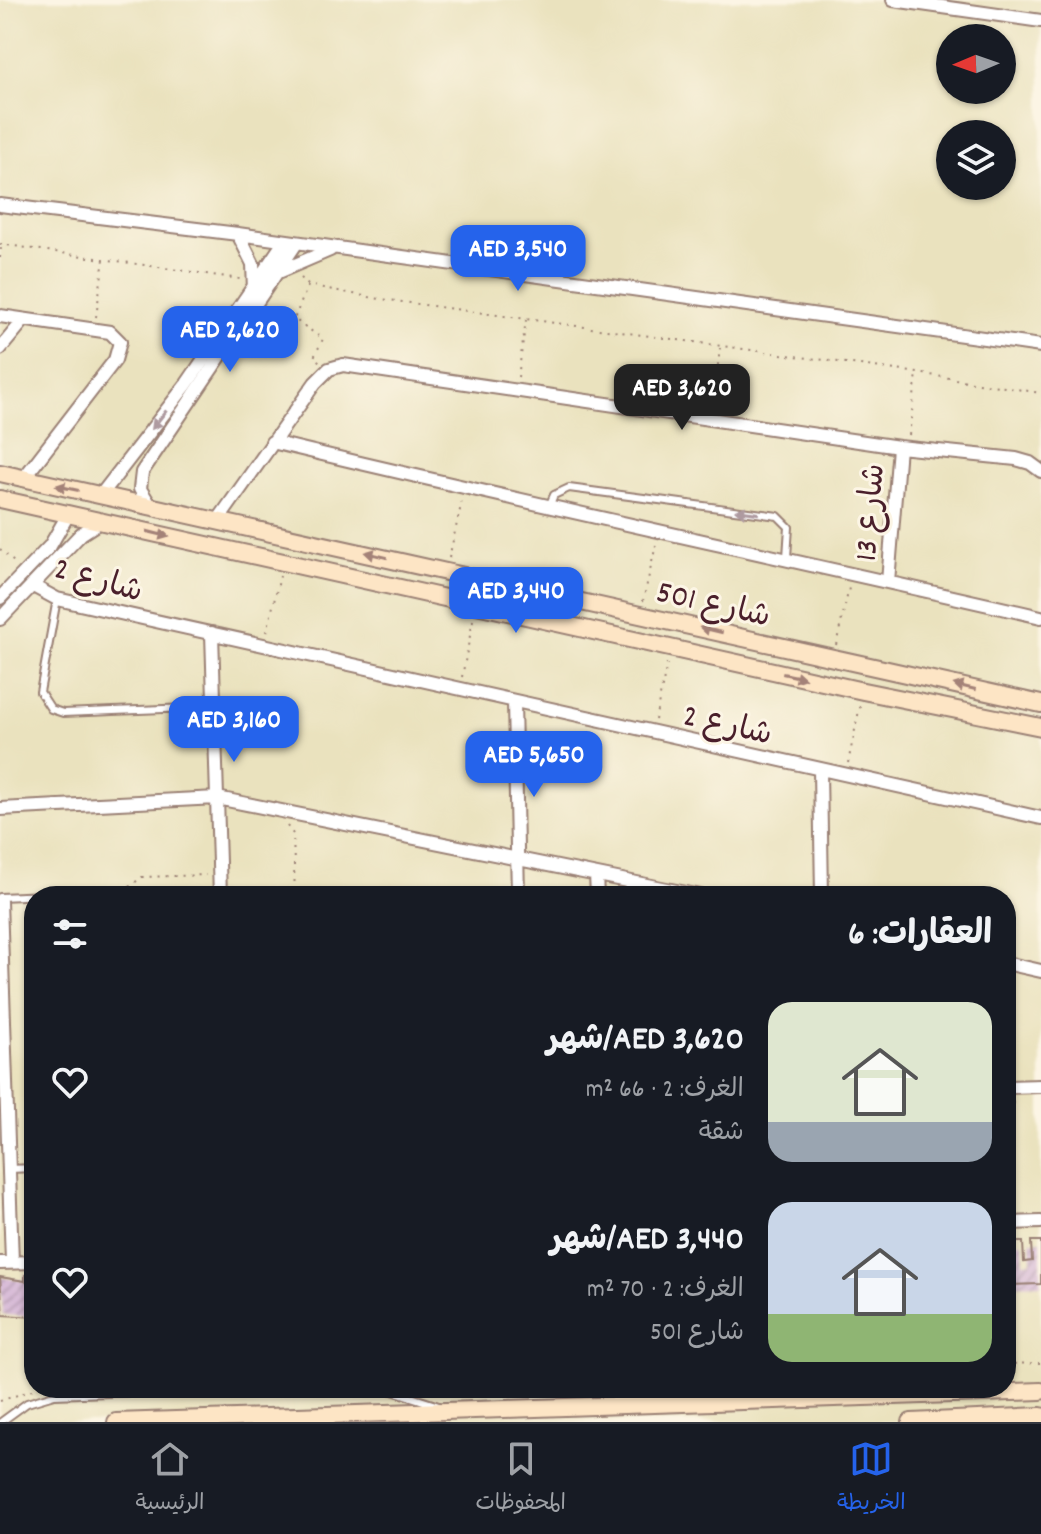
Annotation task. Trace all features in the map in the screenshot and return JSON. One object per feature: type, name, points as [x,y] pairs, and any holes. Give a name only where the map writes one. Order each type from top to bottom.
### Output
[{"type":"street","points":[[893,0],[1041,21]]},
{"type":"street","points":[[0,205],[238,234],[1041,346]]},
{"type":"street","points":[[238,234],[250,256],[254,286]]},
{"type":"street","points":[[150,505],[140,489],[142,472],[283,269],[290,243]]},
{"type":"street","points":[[101,495],[254,286],[290,243]]},
{"type":"street","points":[[283,269],[334,249]]},
{"type":"street","points":[[0,316],[110,332],[120,342],[115,360],[24,478]]},
{"type":"street","points":[[0,349],[24,320]]},
{"type":"street","points":[[219,519],[272,442],[329,369],[350,365],[903,448],[1016,459],[1030,463],[1041,471]]},
{"type":"street","points":[[272,442],[465,489],[787,557],[1041,617]]},
{"type":"street","name":"شارع 13","points":[[888,582],[903,448]]},
{"type":"street","name":"شارع 501","points":[[0,473],[219,519],[1041,704]]},
{"type":"street","name":"شارع 501","points":[[0,499],[863,691],[1041,727]]},
{"type":"street","points":[[0,598],[58,536],[69,513]]},
{"type":"street","points":[[0,619],[81,534],[101,521]]},
{"type":"street","name":"شارع 2","points":[[33,586],[57,599],[1041,818]]},
{"type":"street","points":[[212,633],[220,886]]},
{"type":"street","points":[[514,702],[518,886]]},
{"type":"street","points":[[820,770],[822,886]]},
{"type":"street","points":[[0,809],[217,798],[651,886]]},
{"type":"street","points":[[596,875],[597,886]]},
{"type":"street","points":[[0,899],[9,1169],[6,1262]]},
{"type":"street","points":[[1016,965],[1041,971]]},
{"type":"street","points":[[1016,1087],[1041,1086]]},
{"type":"street","points":[[1016,1223],[1041,1222]]},
{"type":"street","points":[[1016,1392],[1041,1391]]},
{"type":"street","points":[[116,1422],[823,1398]]},
{"type":"street","points":[[911,1422],[1041,1416]]},
{"type":"lane","points":[[549,506],[554,495],[569,488],[778,516],[789,527],[787,557]]},
{"type":"lane","points":[[57,599],[41,682],[45,705],[63,713],[215,707]]},
{"type":"lane","points":[[0,899],[24,896]]},
{"type":"lane","points":[[9,1169],[24,1168]]},
{"type":"lane","points":[[1,1422],[27,1403],[44,1398]]},
{"type":"lane","points":[[413,1398],[449,1410]]},
{"type":"path","points":[[0,258],[1,245],[105,259],[254,286]]},
{"type":"path","points":[[94,330],[105,259]]},
{"type":"path","points":[[283,269],[308,285],[374,298],[918,373],[1041,393]]},
{"type":"path","points":[[308,285],[294,319],[323,339],[314,357],[329,369]]},
{"type":"path","points":[[516,390],[527,318]]},
{"type":"path","points":[[712,418],[720,348]]},
{"type":"path","points":[[903,448],[918,373]]},
{"type":"path","points":[[446,570],[465,489]]},
{"type":"path","points":[[641,614],[659,530]]},
{"type":"path","points":[[0,549],[25,574]]},
{"type":"path","points":[[265,645],[283,563]]},
{"type":"path","points":[[833,657],[852,574]]},
{"type":"path","points":[[459,690],[476,605]]},
{"type":"path","points":[[652,733],[671,648]]},
{"type":"path","points":[[845,776],[863,691]]},
{"type":"path","points":[[286,826],[293,834],[295,886]]},
{"type":"path","points":[[130,886],[142,877],[219,875]]},
{"type":"path","points":[[1016,1364],[1041,1363]]},
{"type":"path","points":[[0,1401],[24,1393]]},
{"type":"building","points":[[1031,1241],[1041,1241],[1041,1284],[1016,1285],[1016,1242],[1023,1242],[1024,1262],[1032,1261]]},
{"type":"building","points":[[0,1277],[24,1281],[24,1316],[3,1315]]}]
